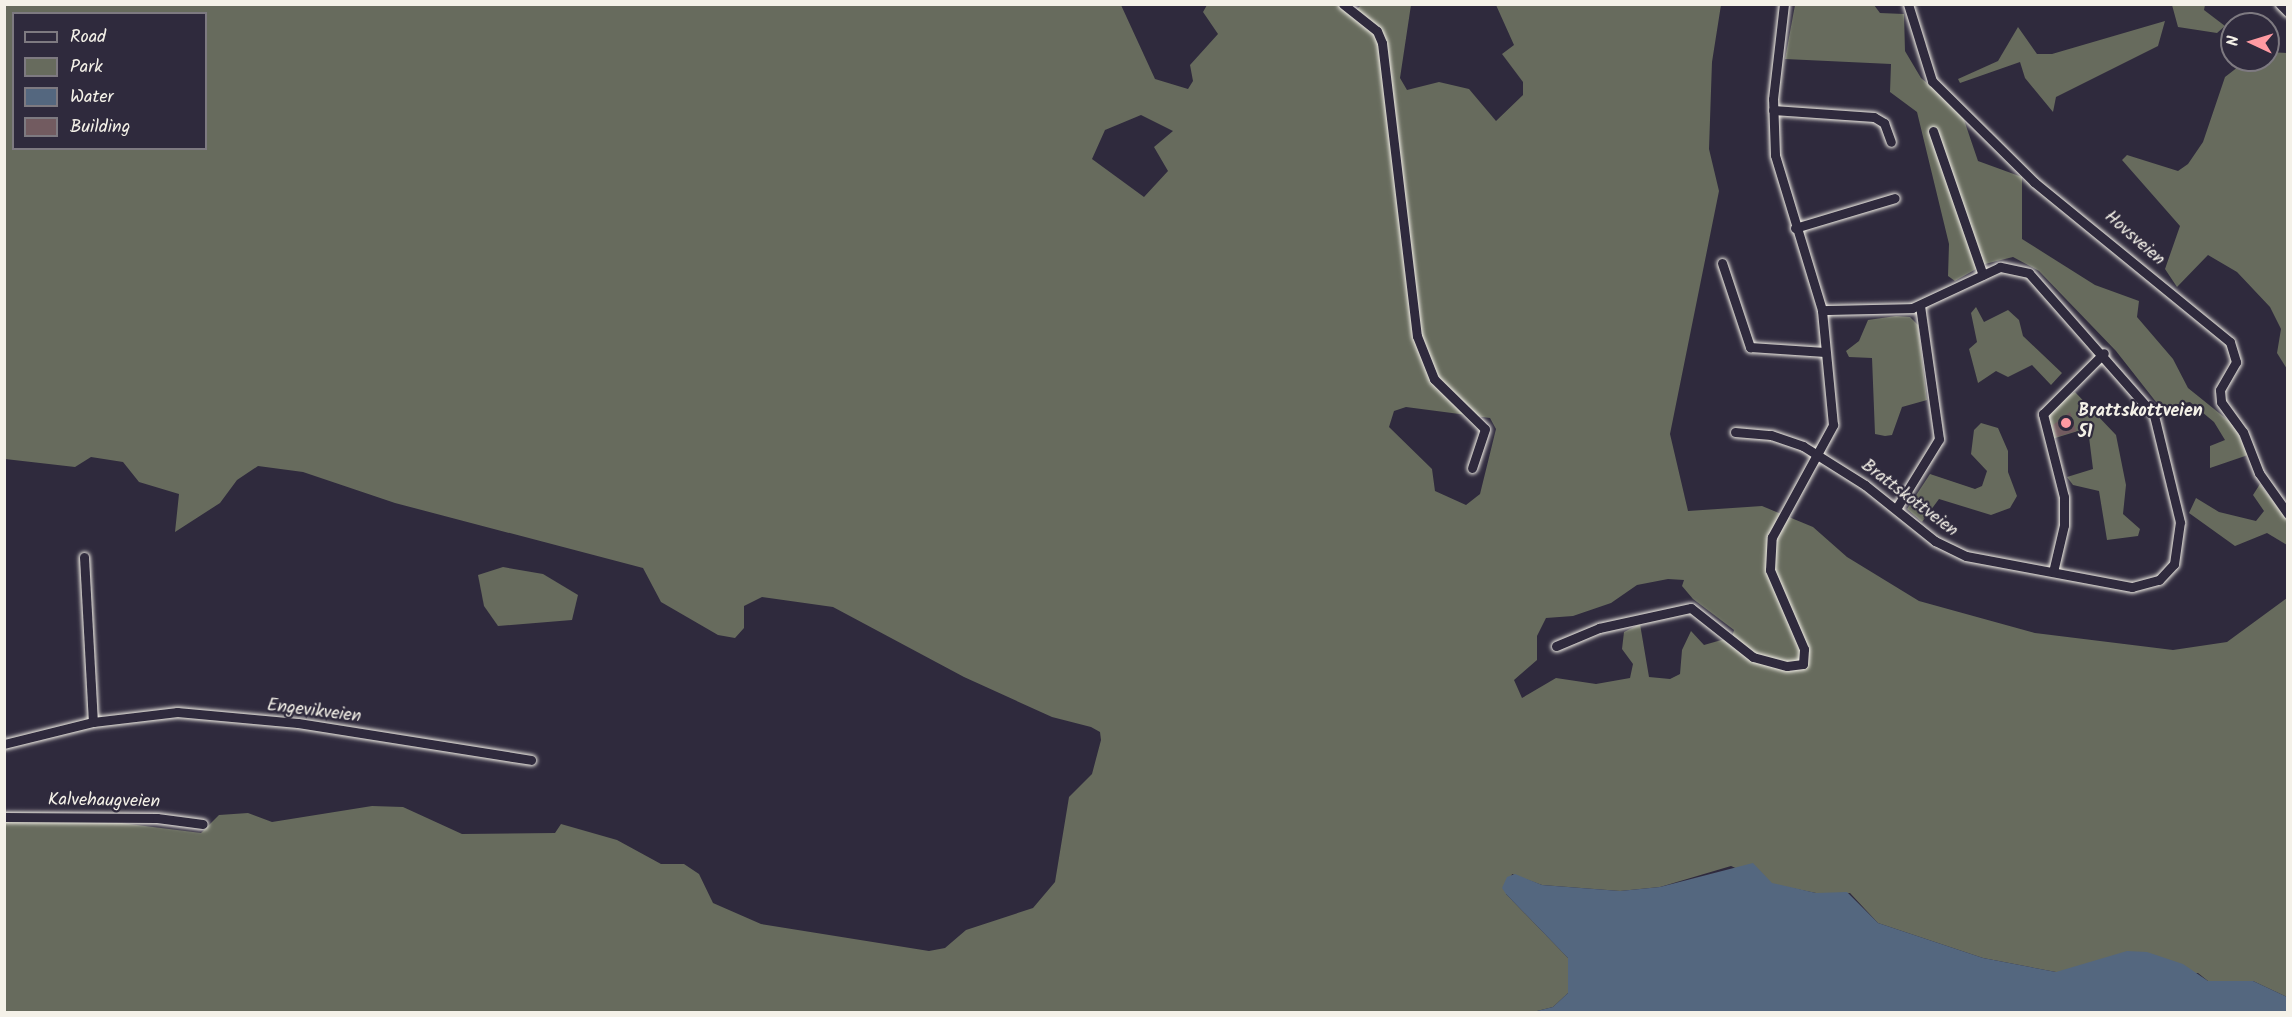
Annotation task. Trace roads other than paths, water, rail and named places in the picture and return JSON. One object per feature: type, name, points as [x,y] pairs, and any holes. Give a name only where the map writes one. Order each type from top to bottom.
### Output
[{"type":"street","points":[[1343,4],[1374,28],[1382,43],[1417,336],[1434,379],[1485,429],[1472,468]]},
{"type":"street","points":[[1556,646],[1599,628],[1691,608],[1753,657],[1787,666],[1803,664],[1804,649],[1770,570],[1772,537],[1792,499],[1820,456],[1833,425],[1822,310],[1777,166],[1773,110],[1784,4]]},
{"type":"street","name":"Hovsveien","points":[[1908,4],[1932,81],[2034,182],[2230,342],[2236,362],[2220,390],[2221,402],[2243,432],[2259,473],[2288,514]]},
{"type":"street","points":[[2280,4],[2288,12]]},
{"type":"street","points":[[1773,110],[1850,115],[1884,123],[1891,142]]},
{"type":"street","points":[[1933,131],[1983,275]]},
{"type":"street","points":[[1795,228],[1895,198]]},
{"type":"street","points":[[1722,263],[1750,347],[1825,352]]},
{"type":"street","name":"Brattskottveien","points":[[1735,432],[1779,437],[1820,456],[1955,552],[2053,572],[2140,586],[2166,574],[2179,549],[2178,513],[2154,415],[2104,353],[2027,271],[2007,266],[1983,275],[1920,306],[1822,310]]},
{"type":"street","points":[[1896,509],[1933,456],[1940,433],[1920,306]]},
{"type":"street","points":[[2053,572],[2064,525],[2064,496],[2043,414],[2104,353]]},
{"type":"street","points":[[84,557],[93,722]]},
{"type":"street","name":"Engevikveien","points":[[4,744],[93,722],[177,712],[298,723],[531,760]]},
{"type":"street","name":"Kalvehaugveien","points":[[4,817],[157,818],[203,824]]},
{"type":"water","points":[[1753,863],[1772,883],[1816,893],[1847,892],[1878,923],[1983,958],[2056,972],[2127,951],[2147,952],[2183,964],[2208,981],[2253,981],[2287,997],[2287,1012],[1533,1012],[1553,1007],[1568,993],[1568,958],[1506,894],[1502,888],[1507,877],[1515,874],[1542,885],[1620,891],[1660,887]]},
{"type":"place","name":"Brattskottveien 51","points":[[2066,423]]}]
